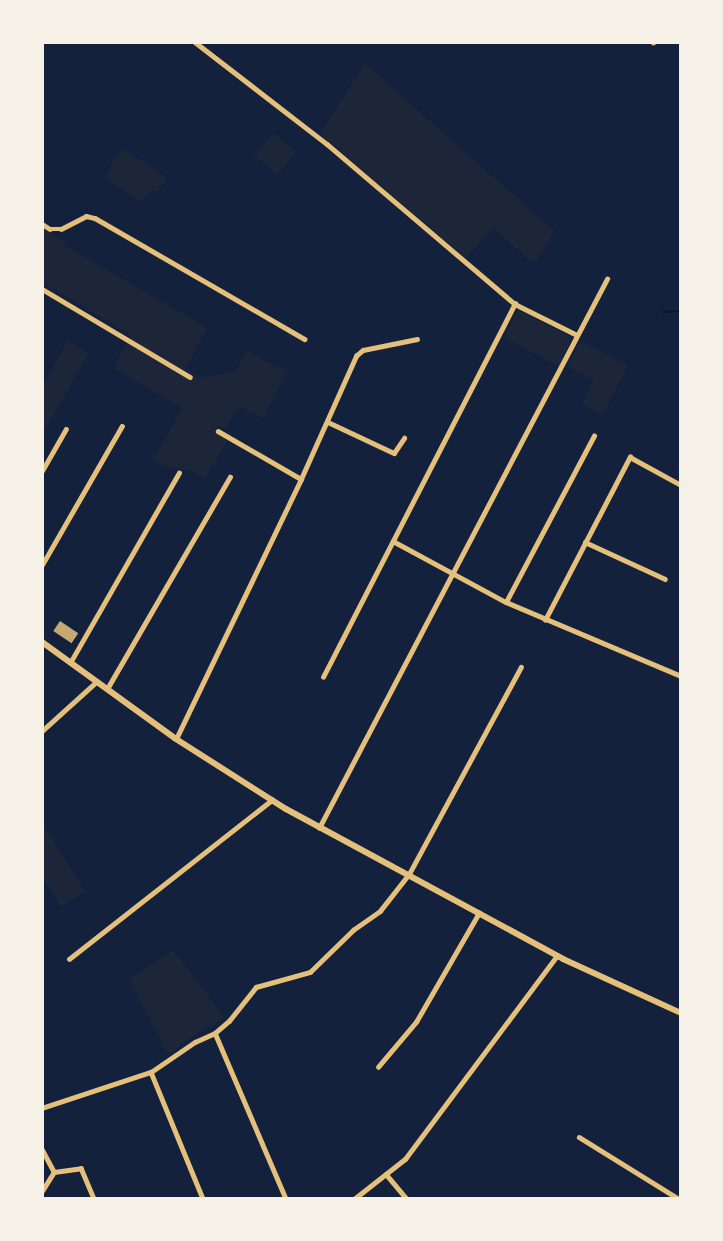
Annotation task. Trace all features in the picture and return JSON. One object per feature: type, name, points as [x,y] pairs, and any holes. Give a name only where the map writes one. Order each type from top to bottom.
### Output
[{"type":"main road","points":[[42,642],[176,739],[320,828],[409,874],[557,956],[681,1013]]},
{"type":"street","points":[[195,42],[327,144],[515,304],[577,335]]},
{"type":"street","points":[[42,224],[51,229],[61,229],[86,216],[95,218],[305,339]]},
{"type":"street","points":[[320,828],[607,279]]},
{"type":"street","points":[[42,289],[190,377]]},
{"type":"street","points":[[323,677],[515,304]]},
{"type":"street","points":[[176,739],[328,422],[356,356],[363,350],[417,339]]},
{"type":"street","points":[[328,422],[394,453],[404,438]]},
{"type":"street","points":[[42,565],[122,426]]},
{"type":"street","points":[[42,471],[66,429]]},
{"type":"street","points":[[218,431],[301,479]]},
{"type":"street","points":[[506,602],[594,436]]},
{"type":"street","points":[[545,620],[630,457],[681,485]]},
{"type":"street","points":[[70,663],[179,473]]},
{"type":"street","points":[[107,689],[230,477]]},
{"type":"street","points":[[393,541],[506,602],[681,676]]},
{"type":"street","points":[[585,542],[665,579]]},
{"type":"street","points":[[42,1108],[151,1072],[195,1042],[216,1033],[229,1021],[256,987],[310,972],[353,930],[380,911],[409,874],[521,668]]},
{"type":"street","points":[[42,731],[96,682]]},
{"type":"street","points":[[69,959],[272,800]]},
{"type":"street","points":[[378,1067],[416,1022],[479,913]]},
{"type":"street","points":[[354,1199],[405,1159],[557,956]]},
{"type":"street","points":[[216,1033],[286,1199]]},
{"type":"street","points":[[151,1072],[203,1199]]},
{"type":"street","points":[[579,1137],[679,1199]]},
{"type":"street","points":[[42,1150],[54,1172]]},
{"type":"street","points":[[42,1191],[54,1172],[81,1168],[94,1199]]},
{"type":"street","points":[[386,1174],[407,1199]]},
{"type":"shaded area","points":[[365,64],[554,231],[536,262],[530,261],[493,227],[466,258],[320,134]]},
{"type":"shaded area","points":[[273,133],[296,152],[277,174],[254,155]]},
{"type":"shaded area","points":[[122,148],[167,178],[158,191],[150,191],[142,202],[104,178]]},
{"type":"shaded area","points":[[42,228],[66,242],[64,245],[207,328],[185,369],[200,378],[236,371],[247,350],[273,366],[288,370],[263,418],[238,406],[225,429],[218,425],[214,431],[228,440],[204,479],[193,471],[165,466],[153,460],[182,408],[114,368],[131,335],[42,282]]},
{"type":"shaded area","points":[[518,309],[569,336],[570,342],[559,367],[505,337]]},
{"type":"shaded area","points":[[68,341],[89,353],[42,435],[42,386]]},
{"type":"shaded area","points":[[581,341],[628,366],[602,415],[582,404],[594,380],[567,366]]},
{"type":"shaded area","points":[[42,823],[85,891],[61,907],[42,877]]},
{"type":"shaded area","points":[[173,950],[225,1018],[185,1041],[168,1055],[129,979]]},
{"type":"building","points":[[60,621],[78,633],[72,643],[53,631]]},
{"type":"waterway","points":[[663,312],[681,311]]}]
